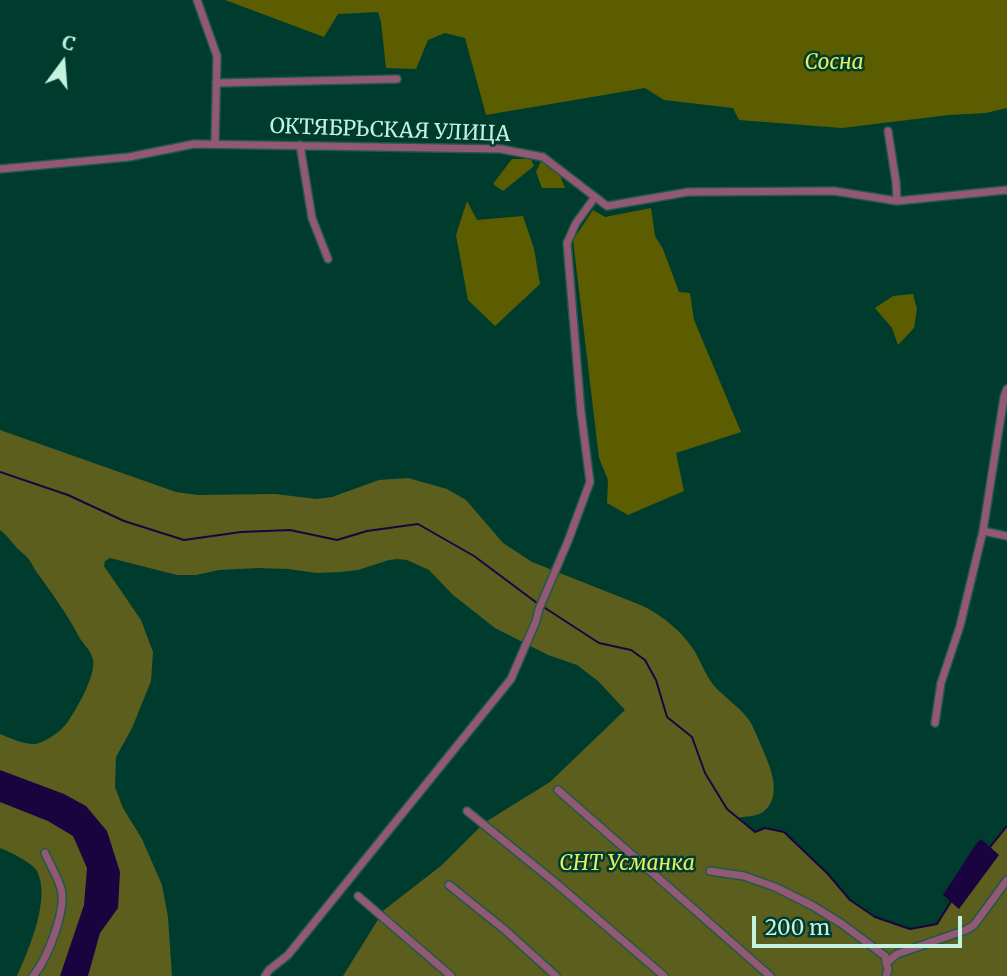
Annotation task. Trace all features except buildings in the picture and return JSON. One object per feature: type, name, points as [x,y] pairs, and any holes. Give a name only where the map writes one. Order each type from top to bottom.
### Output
[{"type":"street","points":[[197,0],[217,56],[215,144]]},
{"type":"street","points":[[216,83],[397,79]]},
{"type":"street","points":[[888,131],[897,201]]},
{"type":"street","name":"ОКТЯБРЬСКАЯ УЛИЦА","points":[[0,169],[129,157],[194,144],[501,149],[543,157],[607,206],[688,191],[834,191],[897,201],[1007,191]]},
{"type":"street","points":[[300,145],[312,218],[328,259]]},
{"type":"street","points":[[265,976],[288,955],[511,679],[536,621],[590,482],[581,412],[567,243],[576,223],[595,197]]},
{"type":"street","points":[[935,723],[941,683],[960,626],[984,531],[1007,389]]},
{"type":"street","points":[[984,531],[1007,536]]},
{"type":"street","points":[[558,790],[771,976]]},
{"type":"street","points":[[467,811],[664,976]]},
{"type":"street","points":[[33,976],[44,958],[59,922],[62,890],[44,853]]},
{"type":"street","points":[[709,871],[744,876],[775,887],[813,906],[885,956],[888,970],[886,976]]},
{"type":"street","points":[[886,963],[897,954],[974,925],[1007,880]]},
{"type":"street","points":[[449,885],[556,976]]},
{"type":"street","points":[[358,896],[452,976]]},
{"type":"green space","name":"Сосна","points":[[225,0],[1007,0],[1007,108],[986,113],[842,128],[739,120],[733,108],[664,100],[645,88],[486,115],[465,38],[445,33],[428,40],[416,69],[386,68],[378,12],[338,14],[324,37]]},
{"type":"green space","points":[[512,159],[531,159],[534,166],[503,191],[493,184]]},
{"type":"green space","points":[[541,161],[560,175],[565,188],[542,188],[536,172]]},
{"type":"green space","points":[[467,201],[477,220],[523,216],[534,249],[540,284],[495,326],[468,300],[456,235]]},
{"type":"green space","points":[[651,208],[655,236],[663,249],[679,292],[690,293],[694,320],[741,432],[676,453],[684,491],[628,515],[607,503],[608,480],[599,458],[573,240],[593,210],[605,217]]},
{"type":"green space","points":[[913,294],[917,309],[914,328],[898,345],[892,328],[875,308],[893,296]]},
{"type":"green space","name":"СНТ Усманка","points":[[0,430],[176,492],[198,495],[275,494],[317,499],[332,497],[379,480],[408,478],[447,489],[466,500],[503,543],[532,562],[643,606],[666,620],[679,632],[695,652],[713,685],[751,723],[773,778],[770,805],[760,814],[738,818],[755,832],[765,828],[784,832],[828,874],[850,900],[875,917],[910,929],[937,924],[960,887],[1007,826],[1007,976],[343,976],[384,910],[442,865],[484,823],[550,782],[625,710],[598,681],[577,665],[548,655],[495,628],[453,595],[429,570],[407,560],[389,560],[358,570],[340,572],[317,573],[258,568],[177,575],[110,558],[105,561],[104,566],[141,620],[153,652],[151,681],[132,728],[116,757],[115,787],[162,885],[168,917],[172,976],[17,976],[37,924],[41,882],[31,864],[0,848],[0,734],[36,744],[57,733],[67,723],[84,693],[93,660],[29,560],[0,530]]},
{"type":"shaded area","points":[[0,770],[64,794],[86,806],[107,831],[120,872],[118,908],[100,933],[88,976],[60,976],[84,905],[87,868],[73,836],[48,821],[0,802]]},
{"type":"shaded area","points":[[981,839],[999,855],[959,909],[943,895]]},
{"type":"waterway","points":[[0,472],[68,495],[124,521],[184,540],[241,532],[290,530],[337,540],[367,531],[418,524],[474,556],[537,603]]},
{"type":"waterway","points":[[542,606],[599,643],[631,650],[645,660],[656,680],[667,717],[692,737],[705,773],[727,809],[755,832],[765,828],[784,832],[828,874],[850,900],[875,917],[910,929],[937,924],[952,900]]},
{"type":"waterway","points":[[990,847],[1007,826]]}]
